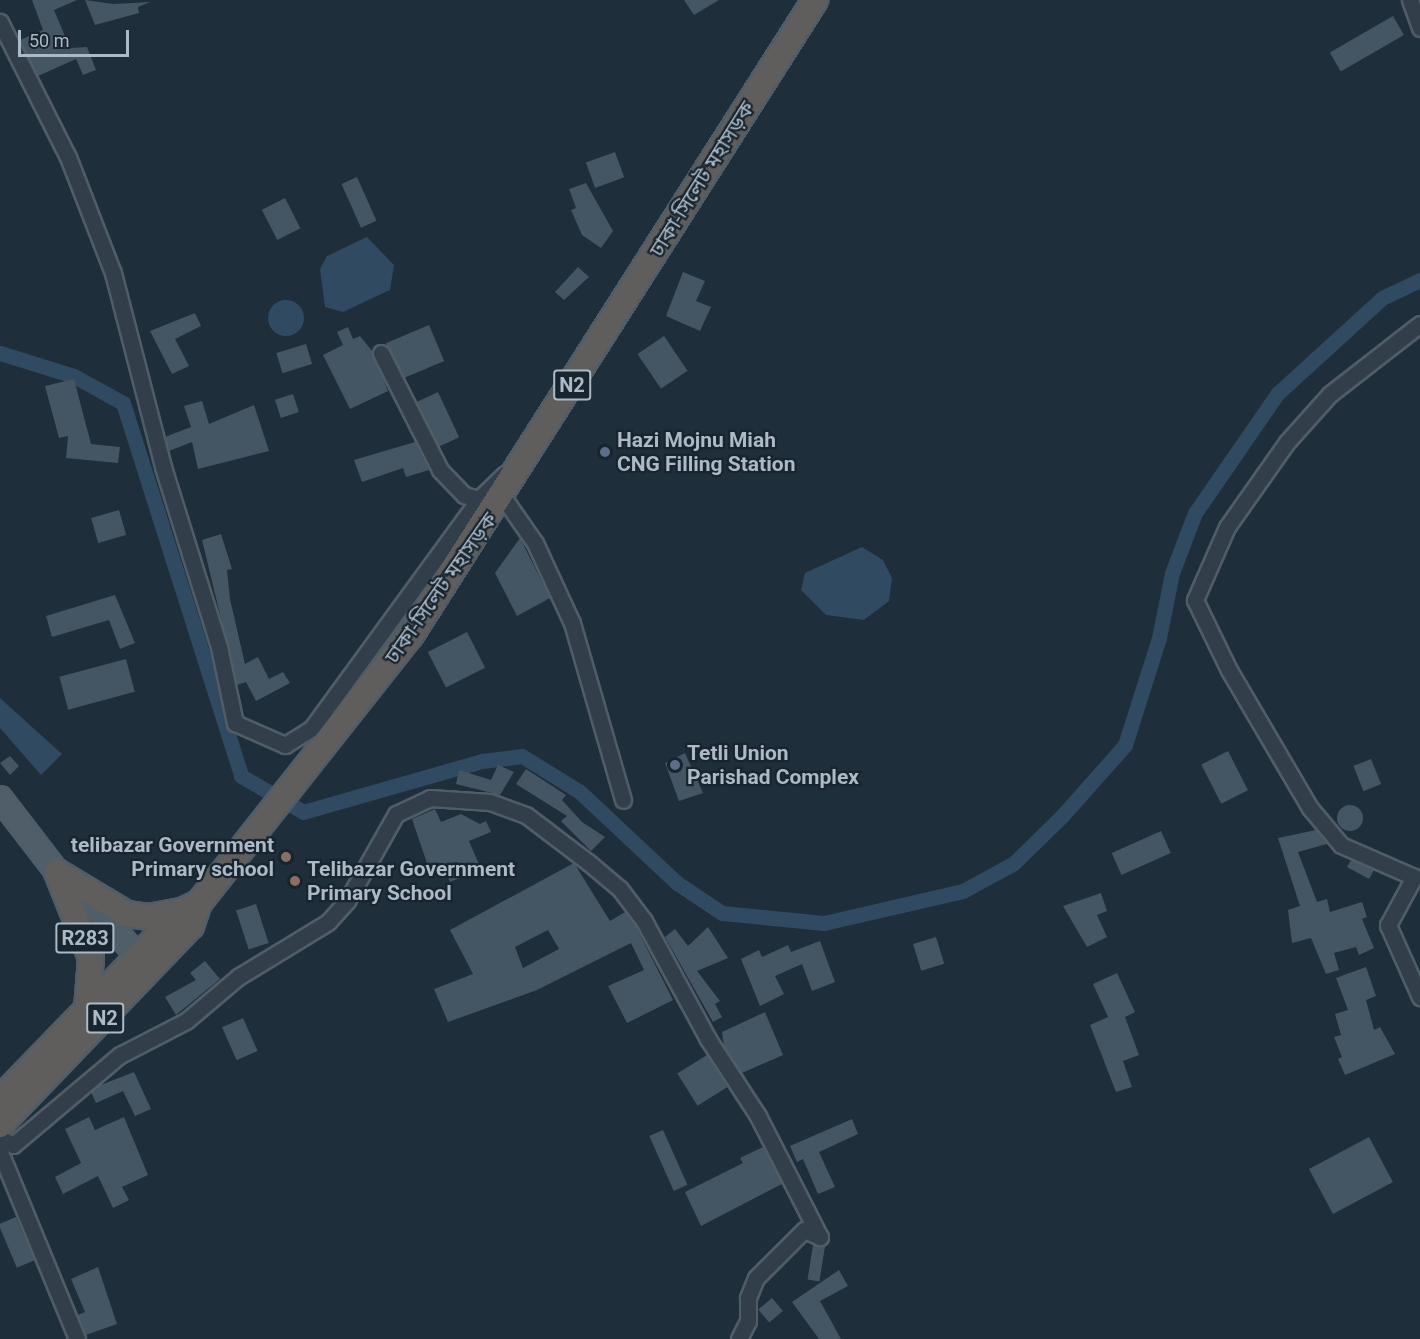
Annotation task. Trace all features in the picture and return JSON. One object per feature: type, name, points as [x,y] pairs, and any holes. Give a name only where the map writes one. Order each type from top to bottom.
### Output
[{"type":"highway","name":"ঢাকা-সিলেট মহাসড়ক","points":[[146,962],[190,907],[219,878],[411,635],[503,497],[526,454],[815,0]]},
{"type":"highway","name":"R283","points":[[57,872],[127,914],[148,917],[190,907]]},
{"type":"highway","name":"R283","points":[[57,872],[91,958],[87,1009]]},
{"type":"highway","points":[[0,1099],[87,1009],[146,962]]},
{"type":"highway","name":"N2","points":[[0,1125],[130,992],[146,962]]},
{"type":"main road","name":"R283","points":[[0,798],[57,872],[76,893],[91,902],[146,962]]},
{"type":"street","points":[[1410,0],[1420,28]]},
{"type":"street","points":[[0,22],[68,157],[113,273],[163,467],[219,647],[235,723],[285,745],[312,728],[479,499],[526,454]]},
{"type":"street","points":[[1420,324],[1330,394],[1287,442],[1227,527],[1195,600],[1228,670],[1310,808],[1341,845],[1414,877],[1388,925],[1420,997]]},
{"type":"street","points":[[381,353],[440,470],[464,495],[479,499]]},
{"type":"street","points":[[503,497],[535,543],[572,623],[623,800]]},
{"type":"street","points":[[0,1138],[13,1145],[120,1054],[186,1021],[238,977],[328,922],[347,902],[396,814],[430,798],[490,802],[526,815],[620,889],[644,921],[708,1039],[758,1116],[820,1237],[804,1230],[756,1278],[748,1298],[748,1321],[739,1339]]},
{"type":"street","points":[[0,1152],[77,1339]]},
{"type":"water","points":[[367,237],[394,265],[390,290],[343,312],[325,307],[320,269],[327,256]]},
{"type":"water","points":[[286,300],[299,305],[304,318],[299,331],[286,336],[273,331],[268,318],[273,305]]},
{"type":"water","points":[[862,547],[883,560],[892,578],[889,601],[864,620],[826,615],[801,590],[805,573]]},
{"type":"water","points":[[0,698],[62,754],[41,775],[0,728]]},
{"type":"building","points":[[32,0],[77,0],[54,10],[70,48],[87,47],[96,70],[83,75],[76,59],[38,76],[20,40],[43,30]]},
{"type":"building","points":[[85,0],[113,4],[150,2],[138,7],[139,13],[95,25]]},
{"type":"building","points":[[684,0],[719,0],[694,15]]},
{"type":"building","points":[[1393,16],[1404,35],[1341,72],[1330,52]]},
{"type":"building","points":[[615,152],[624,177],[595,188],[586,163]]},
{"type":"building","points":[[357,177],[377,221],[361,228],[341,184]]},
{"type":"building","points":[[586,183],[613,231],[601,248],[582,235],[571,210],[576,208],[569,189]]},
{"type":"building","points":[[285,198],[300,228],[277,240],[262,210]]},
{"type":"building","points":[[578,267],[589,277],[564,300],[555,292]]},
{"type":"building","points":[[683,272],[705,281],[696,301],[711,307],[700,331],[666,316]]},
{"type":"building","points":[[195,313],[201,326],[175,339],[189,366],[172,374],[150,331]]},
{"type":"building","points":[[429,325],[444,361],[401,379],[386,343]]},
{"type":"building","points":[[348,327],[353,339],[360,336],[372,351],[388,391],[350,409],[323,355],[343,345],[337,332]]},
{"type":"building","points":[[664,336],[687,371],[661,389],[637,354]]},
{"type":"building","points":[[306,344],[312,364],[282,373],[276,353]]},
{"type":"building","points":[[74,379],[91,444],[120,447],[118,463],[66,458],[68,436],[59,438],[45,386]]},
{"type":"building","points":[[438,392],[459,437],[437,447],[416,402]]},
{"type":"building","points":[[293,394],[299,412],[281,418],[275,400]]},
{"type":"building","points":[[202,401],[209,424],[254,405],[269,451],[198,469],[192,442],[169,451],[165,437],[191,427],[184,406]]},
{"type":"building","points":[[415,442],[429,470],[406,477],[403,468],[362,482],[354,460]]},
{"type":"building","points":[[119,510],[126,535],[98,543],[91,518]]},
{"type":"building","points":[[221,534],[232,569],[227,570],[230,599],[245,664],[258,657],[269,679],[283,672],[290,683],[256,701],[246,682],[237,685],[202,540]]},
{"type":"building","points":[[520,538],[550,598],[517,616],[495,573]]},
{"type":"building","points":[[115,595],[135,643],[120,649],[109,620],[52,637],[46,616]]},
{"type":"building","points":[[467,632],[485,668],[446,688],[428,652]]},
{"type":"building","points":[[126,659],[135,692],[68,710],[59,677]]},
{"type":"building","points":[[1228,751],[1248,790],[1221,804],[1201,765]]},
{"type":"building","points":[[685,753],[703,793],[679,801],[665,763]]},
{"type":"building","points":[[10,756],[19,766],[10,775],[0,763]]},
{"type":"building","points":[[1371,759],[1381,784],[1363,791],[1353,766]]},
{"type":"building","points":[[498,765],[514,772],[500,795],[456,784],[459,770],[491,780]]},
{"type":"building","points":[[526,769],[566,795],[562,800],[582,822],[605,837],[591,851],[561,821],[567,816],[516,784]]},
{"type":"building","points":[[1350,805],[1359,809],[1363,818],[1359,827],[1350,831],[1341,827],[1337,818],[1341,809]]},
{"type":"building","points":[[435,809],[441,822],[461,814],[480,824],[486,821],[491,832],[469,841],[481,869],[450,882],[443,866],[430,872],[412,819]]},
{"type":"building","points":[[1316,830],[1327,844],[1298,852],[1317,902],[1327,899],[1330,912],[1362,902],[1367,917],[1362,919],[1374,948],[1359,955],[1356,947],[1334,953],[1339,970],[1326,974],[1311,938],[1292,943],[1288,910],[1300,906],[1278,838]]},
{"type":"building","points":[[1161,831],[1171,853],[1121,875],[1112,853]]},
{"type":"building","points":[[1351,860],[1374,870],[1369,879],[1347,867]]},
{"type":"building","points":[[574,863],[610,921],[625,912],[635,925],[673,1000],[627,1023],[608,986],[644,970],[631,943],[537,990],[448,1022],[434,989],[473,974],[450,930]],"holes":[[[548,930],[559,949],[523,968],[515,947]]]},
{"type":"building","points":[[1101,893],[1107,911],[1097,915],[1107,937],[1087,947],[1063,906]]},
{"type":"building","points":[[256,904],[269,943],[249,949],[236,910]]},
{"type":"building","points":[[708,927],[728,958],[697,971],[720,1001],[715,1004],[722,1017],[713,1022],[665,937],[675,929],[688,946]]},
{"type":"building","points":[[936,937],[944,964],[921,971],[913,944]]},
{"type":"building","points":[[820,941],[835,982],[812,991],[802,964],[775,976],[784,994],[760,1006],[741,959],[759,950],[762,957],[788,945],[791,952]]},
{"type":"building","points":[[205,961],[220,979],[176,1015],[165,997],[196,980],[190,973]]},
{"type":"building","points":[[1366,967],[1376,996],[1366,1000],[1374,1030],[1380,1027],[1395,1054],[1345,1075],[1338,1059],[1342,1057],[1334,1037],[1341,1035],[1335,1014],[1348,1010],[1336,978]]},
{"type":"building","points":[[1117,973],[1135,1012],[1125,1017],[1139,1055],[1123,1061],[1132,1087],[1116,1092],[1090,1025],[1108,1017],[1093,984]]},
{"type":"building","points":[[765,1012],[783,1055],[742,1073],[724,1046],[722,1032]]},
{"type":"building","points":[[243,1018],[258,1051],[237,1060],[222,1027]]},
{"type":"building","points":[[707,1055],[727,1087],[697,1106],[677,1074]]},
{"type":"building","points":[[134,1072],[151,1109],[135,1116],[123,1091],[96,1103],[91,1092],[98,1086]]},
{"type":"building","points":[[89,1117],[95,1130],[124,1117],[148,1175],[122,1187],[129,1200],[113,1208],[98,1176],[63,1194],[55,1177],[81,1163],[65,1129]]},
{"type":"building","points":[[852,1119],[858,1134],[819,1152],[835,1187],[818,1194],[803,1159],[797,1162],[790,1146]]},
{"type":"building","points":[[663,1130],[687,1185],[674,1191],[649,1136]]},
{"type":"building","points":[[1369,1137],[1393,1182],[1333,1214],[1309,1169]]},
{"type":"building","points":[[763,1147],[782,1184],[701,1226],[685,1192],[743,1163],[740,1158]]},
{"type":"building","points":[[16,1217],[34,1260],[17,1268],[0,1228],[0,1224]]},
{"type":"building","points":[[813,1245],[825,1247],[819,1281],[808,1280]]},
{"type":"building","points":[[98,1267],[117,1324],[86,1335],[78,1315],[85,1312],[71,1279]]},
{"type":"building","points":[[839,1270],[848,1286],[820,1301],[841,1339],[819,1339],[792,1302]]},
{"type":"building","points":[[772,1298],[783,1311],[769,1323],[758,1310]]},
{"type":"waterway","points":[[0,353],[74,376],[123,403],[241,776],[303,812],[482,761],[522,756],[580,792],[677,883],[722,913],[824,923],[963,891],[1014,863],[1062,816],[1125,745],[1159,638],[1172,573],[1195,513],[1277,394],[1382,298],[1420,280]]},
{"type":"place","name":"Hazi Mojnu Miah CNG Filling Station","points":[[605,452]]},
{"type":"place","name":"Tetli Union Parishad Complex","points":[[675,765]]},
{"type":"place","name":"telibazar Government Primary school","points":[[286,857]]},
{"type":"place","name":"Telibazar Government Primary School","points":[[295,881]]}]
